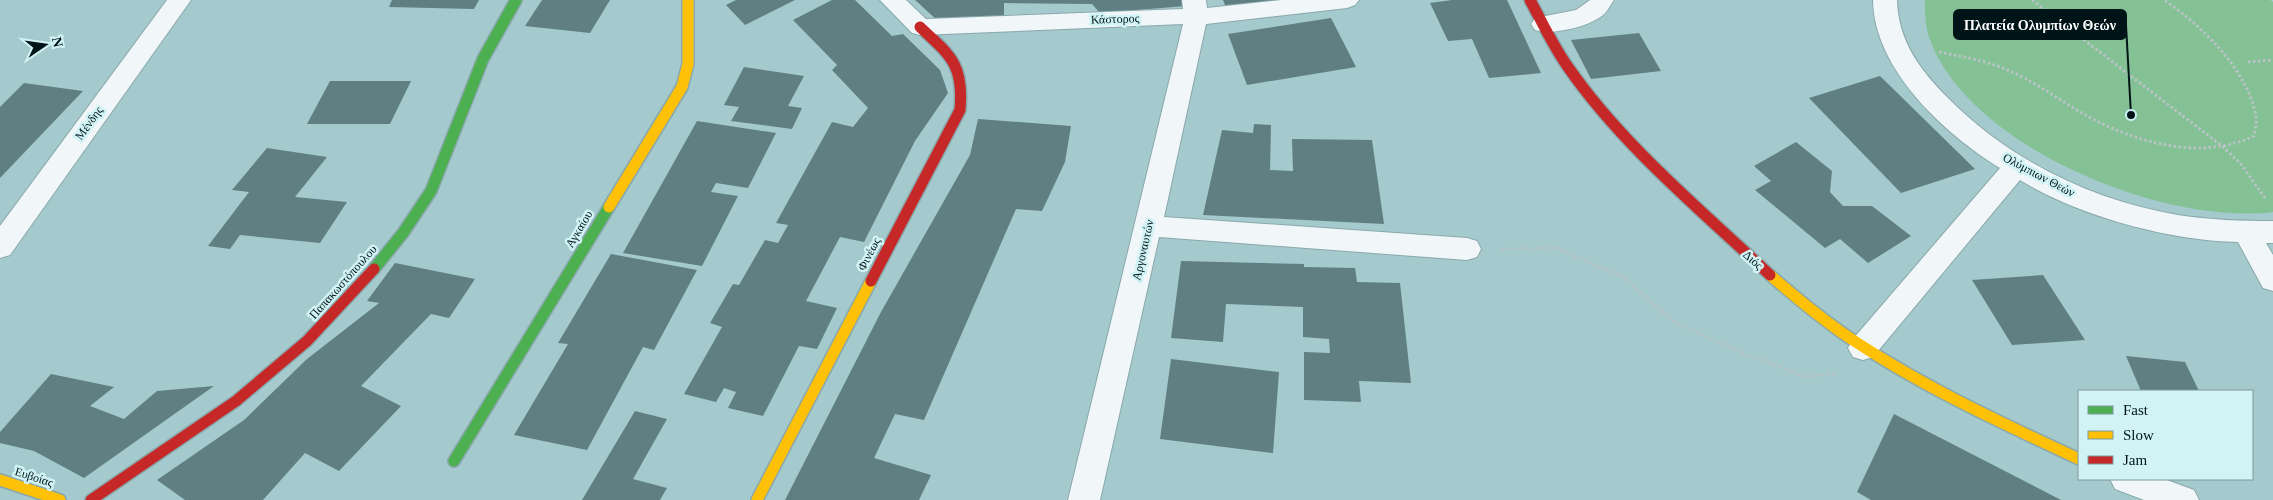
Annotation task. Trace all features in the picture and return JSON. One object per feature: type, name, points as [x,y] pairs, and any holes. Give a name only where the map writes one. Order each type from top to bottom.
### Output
[{"type":"street","name":"Μένδης","points":[[0,247],[179,0]]},
{"type":"street","name":"Παπακωστόπουλου","points":[[91,500],[236,401],[308,341],[359,287],[403,233],[431,191],[484,58],[516,0]]},
{"type":"street","name":"Αγκαίου","points":[[454,461],[682,87],[688,64],[688,0]]},
{"type":"street","points":[[892,0],[920,27]]},
{"type":"street","name":"Κάστορος","points":[[920,27],[1195,8],[1222,15],[1347,0]]},
{"type":"street","name":"Διός","points":[[1530,0],[1574,77],[1638,149],[1768,274],[1828,323],[1863,348],[1972,409],[2078,459]]},
{"type":"street","points":[[1543,24],[1589,14],[1598,8],[1602,0]]},
{"type":"street","name":"Ολύμπιων Θεών","points":[[1885,0],[1884,13],[1892,42],[1910,73],[1937,106],[1973,137],[2018,166],[2072,193],[2130,214],[2190,228],[2260,233]]},
{"type":"street","name":"Αργοναυτών","points":[[1084,500],[1185,72],[1195,8]]},
{"type":"street","name":"Φινέως","points":[[757,500],[960,110],[964,90],[961,71],[955,61],[920,27]]},
{"type":"street","points":[[1863,348],[2018,166]]},
{"type":"street","points":[[1149,226],[1467,249]]},
{"type":"street","points":[[2260,233],[2273,280]]},
{"type":"street","name":"Ευβοίας","points":[[0,480],[60,500]]},
{"type":"street","points":[[2129,480],[2183,500]]},
{"type":"path","points":[[2032,0],[2222,146],[2242,164],[2269,205]]},
{"type":"path","points":[[2164,0],[2208,29]]},
{"type":"path","points":[[1892,42],[1992,63],[2036,84],[2086,116],[2131,135],[2176,146],[2222,146],[2248,139],[2260,131]]},
{"type":"path","points":[[2241,57],[2252,68]]},
{"type":"path","points":[[2248,62],[2273,60]]},
{"type":"path","points":[[1467,249],[1556,248],[1621,276],[1676,323],[1748,355],[1806,377],[1836,372],[1863,348]]},
{"type":"green space","points":[[1925,0],[2270,0],[2273,2],[2273,212],[2229,213],[2178,206],[2126,191],[2073,170],[2024,143],[1981,111],[1948,74],[1928,34]]},
{"type":"building","points":[[392,0],[479,0],[474,9],[389,7]]},
{"type":"building","points":[[542,0],[610,0],[590,33],[525,26]]},
{"type":"building","points":[[736,0],[795,0],[745,25],[726,5]]},
{"type":"building","points":[[832,0],[855,0],[892,36],[903,34],[940,70],[948,93],[915,141],[864,242],[840,237],[806,301],[837,308],[817,349],[799,346],[763,416],[728,408],[736,392],[724,388],[716,402],[684,394],[722,327],[710,323],[733,284],[739,285],[765,240],[778,243],[788,225],[776,223],[832,122],[853,127],[868,108],[832,70],[837,65],[793,20]]},
{"type":"building","points":[[915,0],[1183,0],[1186,6],[1100,13],[1092,4],[1004,3],[1004,18],[938,21]]},
{"type":"building","points":[[1223,0],[1279,0],[1279,1],[1227,10]]},
{"type":"building","points":[[1452,0],[1507,0],[1541,73],[1489,78],[1472,39],[1448,41],[1430,3]]},
{"type":"building","points":[[1331,18],[1356,67],[1247,85],[1228,34]]},
{"type":"building","points":[[1639,33],[1661,71],[1591,79],[1571,40]]},
{"type":"building","points":[[744,67],[804,76],[788,106],[802,108],[792,129],[731,121],[739,107],[724,105]]},
{"type":"building","points":[[1880,76],[1975,169],[1901,193],[1809,98]]},
{"type":"building","points":[[330,81],[411,81],[390,124],[307,124]]},
{"type":"building","points":[[24,83],[83,91],[0,178],[0,107]]},
{"type":"building","points":[[978,119],[1071,126],[1065,162],[1042,211],[1016,209],[924,420],[895,414],[874,458],[931,475],[919,500],[785,500],[881,312],[970,155]]},
{"type":"building","points":[[697,121],[776,133],[748,188],[716,183],[711,192],[738,196],[702,266],[623,253]]},
{"type":"building","points":[[1254,124],[1271,125],[1270,170],[1293,171],[1292,139],[1372,140],[1384,224],[1203,215],[1222,130],[1253,133]]},
{"type":"building","points":[[1796,142],[1832,171],[1830,192],[1843,206],[1872,206],[1911,236],[1868,263],[1840,239],[1825,248],[1755,190],[1771,181],[1754,166]]},
{"type":"building","points":[[267,148],[327,157],[295,197],[347,202],[320,243],[240,235],[230,249],[208,246],[249,192],[232,190]]},
{"type":"building","points":[[611,254],[697,270],[654,350],[643,347],[587,450],[514,435],[568,344],[558,343]]},
{"type":"building","points":[[1181,261],[1304,264],[1304,267],[1355,268],[1357,282],[1400,283],[1411,383],[1359,381],[1361,402],[1304,400],[1304,352],[1330,353],[1329,339],[1303,337],[1303,307],[1226,304],[1223,342],[1171,338]]},
{"type":"building","points":[[395,263],[475,279],[449,318],[431,314],[361,386],[401,406],[339,471],[305,453],[263,500],[185,500],[157,480],[244,420],[307,359],[379,303],[367,301]]},
{"type":"building","points":[[2043,275],[2085,340],[2012,345],[1972,280]]},
{"type":"building","points":[[2126,356],[2185,362],[2199,390],[2141,390]]},
{"type":"building","points":[[1171,359],[1279,372],[1273,453],[1160,439]]},
{"type":"building","points":[[51,374],[114,387],[90,406],[124,419],[157,391],[214,386],[84,478],[34,451],[0,443],[0,432]]},
{"type":"building","points":[[635,411],[667,419],[633,479],[667,488],[660,500],[582,500]]},
{"type":"building","points":[[1894,414],[2061,500],[1871,500],[1857,492]]},
{"type":"traffic: fast","points":[[374,269],[403,233],[431,191],[483,59],[516,0]]},
{"type":"traffic: fast","points":[[454,461],[609,207]]},
{"type":"traffic: slow","points":[[609,207],[682,87],[688,64],[688,0]]},
{"type":"traffic: slow","points":[[1770,275],[1841,332],[1917,379],[1996,420],[2078,459]]},
{"type":"traffic: slow","points":[[757,500],[871,281]]},
{"type":"traffic: slow","points":[[0,480],[60,500]]},
{"type":"traffic: jam","points":[[1530,0],[1567,66],[1603,112],[1652,163],[1770,275]]},
{"type":"traffic: jam","points":[[871,281],[960,110],[961,82],[954,62],[920,27]]},
{"type":"traffic: jam","points":[[91,500],[236,401],[307,341],[374,269]]},
{"type":"place","name":"Πλατεία Ολυμπίων Θεών","points":[[2131,115]]}]
